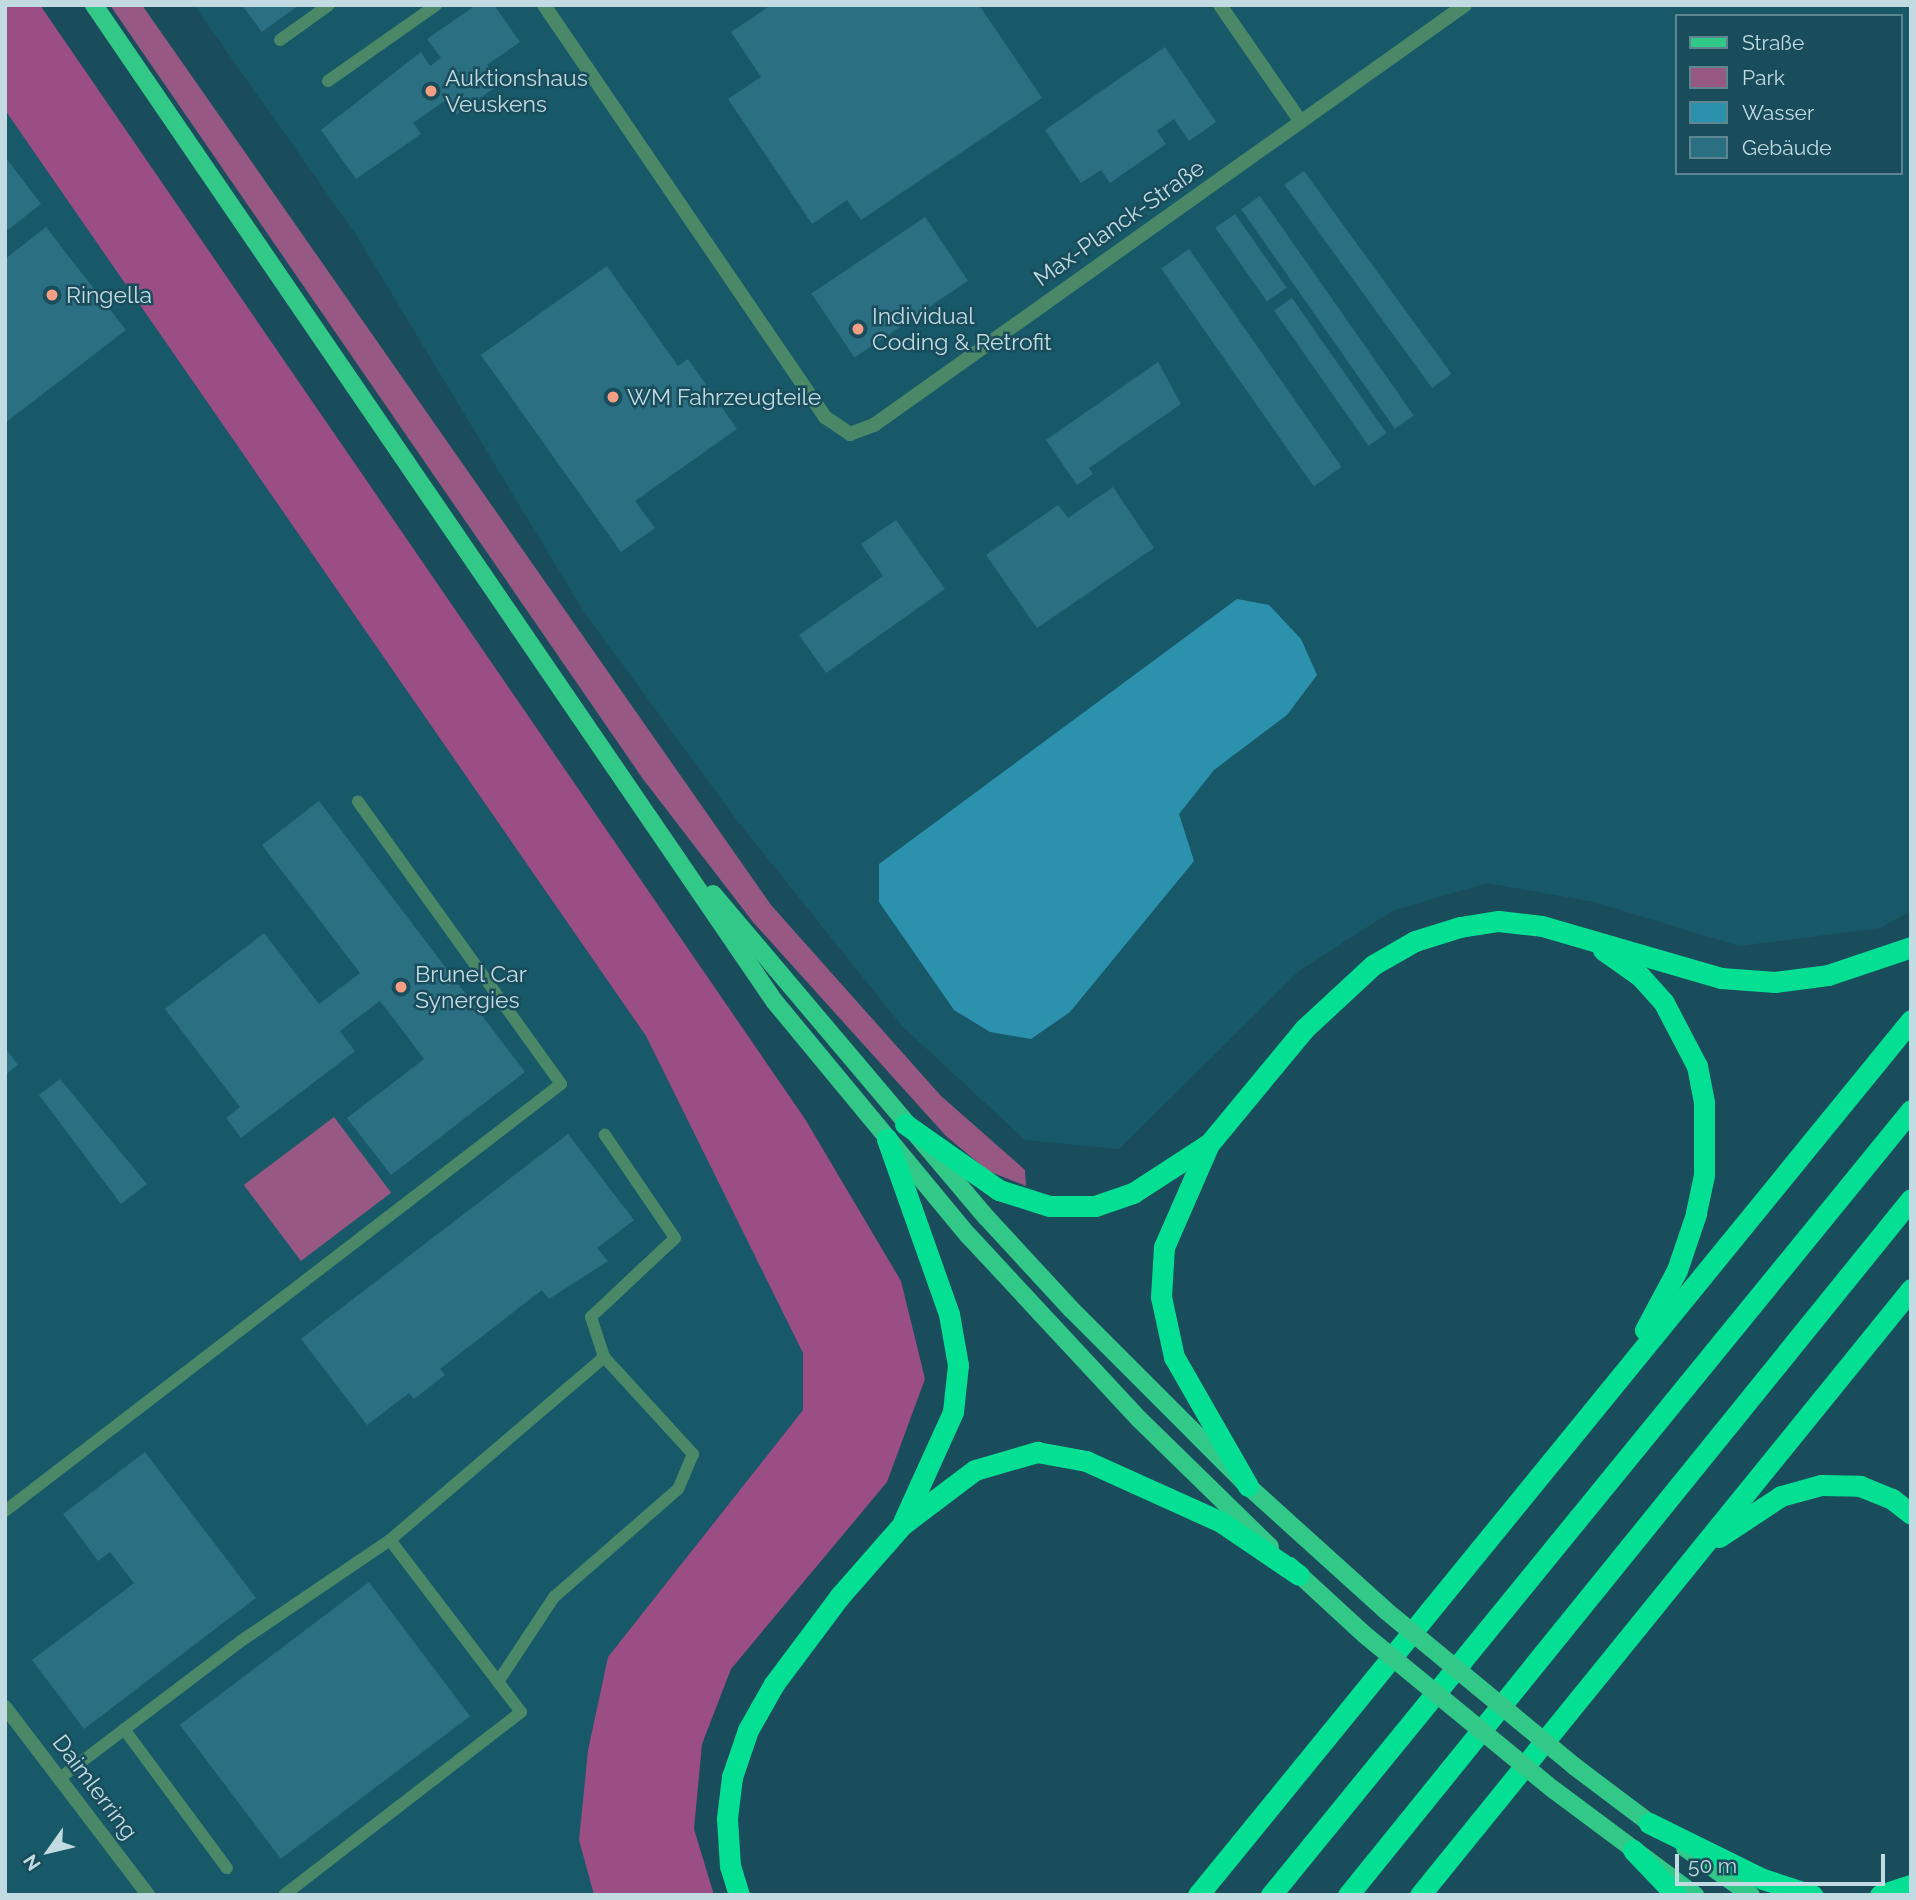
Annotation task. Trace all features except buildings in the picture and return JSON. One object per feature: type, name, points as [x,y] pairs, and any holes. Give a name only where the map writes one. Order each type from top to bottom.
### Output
[{"type":"highway","points":[[905,1124],[999,1190],[1049,1206],[1095,1206],[1133,1193],[1209,1144],[1336,995],[1373,965],[1415,941],[1460,927],[1499,921],[1576,935],[1721,978],[1775,982],[1828,975],[1911,947]]},
{"type":"highway","points":[[1576,935],[1614,956],[1664,1003],[1697,1066],[1704,1103],[1704,1175],[1696,1213],[1677,1270],[1624,1372]]},
{"type":"highway","points":[[1198,1895],[1911,1020]]},
{"type":"highway","points":[[1272,1895],[1911,1110]]},
{"type":"highway","points":[[887,1139],[949,1314],[958,1365],[953,1412],[902,1525]]},
{"type":"highway","points":[[1209,1144],[1164,1247],[1161,1297],[1174,1357],[1248,1486]]},
{"type":"highway","points":[[1348,1895],[1911,1199]]},
{"type":"highway","points":[[1420,1895],[1911,1289]]},
{"type":"highway","points":[[739,1895],[730,1866],[727,1818],[732,1777],[748,1730],[774,1684],[839,1597],[902,1525],[975,1470],[1037,1452],[1086,1461],[1151,1486],[1221,1522],[1299,1575]]},
{"type":"highway","points":[[1703,1547],[1782,1496],[1821,1485],[1860,1486],[1892,1499],[1911,1514]]},
{"type":"highway","points":[[1649,1823],[1763,1879],[1812,1895]]},
{"type":"highway","points":[[1633,1850],[1676,1895]]},
{"type":"highway","points":[[1880,1895],[1911,1885]]},
{"type":"main road","points":[[94,5],[775,1002],[887,1139],[1052,1327],[1299,1575],[1365,1635],[1554,1790],[1695,1895]]},
{"type":"main road","points":[[659,832],[905,1124],[1071,1309],[1248,1486],[1385,1611],[1574,1766],[1751,1895]]},
{"type":"street","name":"Max-Planck-Straße","points":[[544,5],[825,417],[850,434],[874,425],[1465,5]]},
{"type":"street","points":[[1220,5],[1301,122]]},
{"type":"street","name":"Daimlerring","points":[[5,1707],[148,1895]]},
{"type":"lane","points":[[280,40],[329,5]]},
{"type":"lane","points":[[328,81],[436,5]]},
{"type":"lane","points":[[5,1511],[561,1084],[358,801]]},
{"type":"lane","points":[[498,1682],[554,1597],[678,1489],[693,1454],[604,1357],[591,1317],[675,1238],[605,1135]]},
{"type":"lane","points":[[60,1778],[241,1641],[390,1540],[604,1357]]},
{"type":"lane","points":[[284,1895],[521,1712],[390,1540]]},
{"type":"lane","points":[[124,1729],[227,1868]]},
{"type":"shaded area","points":[[5,5],[40,5],[805,1119],[901,1281],[925,1379],[887,1482],[731,1669],[702,1744],[694,1829],[714,1895],[594,1895],[579,1840],[588,1750],[608,1657],[803,1410],[803,1353],[646,1036],[5,110]]},
{"type":"shaded area","points":[[194,5],[1911,5],[1911,911],[1880,928],[1739,946],[1594,902],[1487,883],[1392,911],[1299,971],[1119,1149],[1025,1140],[902,1026],[736,819],[584,612],[355,233]]},
{"type":"shaded area","points":[[5,110],[646,1036],[803,1353],[803,1410],[608,1657],[588,1750],[579,1840],[594,1895],[5,1895]]},
{"type":"green space","points":[[110,5],[142,5],[771,905],[941,1096],[1025,1170],[1026,1186],[988,1171],[946,1136],[753,922],[643,779]]},
{"type":"green space","points":[[334,1117],[391,1193],[301,1261],[244,1185]]},
{"type":"water","points":[[1237,599],[1269,605],[1301,639],[1317,675],[1287,715],[1214,770],[1179,814],[1194,861],[1070,1012],[1031,1039],[990,1032],[954,1010],[879,902],[879,864]]},
{"type":"place","name":"Auktionshaus Veuskens","points":[[431,91]]},
{"type":"place","name":"Ringella","points":[[52,295]]},
{"type":"place","name":"Individual Coding & Retrofit","points":[[858,329]]},
{"type":"place","name":"WM Fahrzeugteile","points":[[613,397]]},
{"type":"place","name":"Brunel Car Synergies","points":[[401,987]]}]
